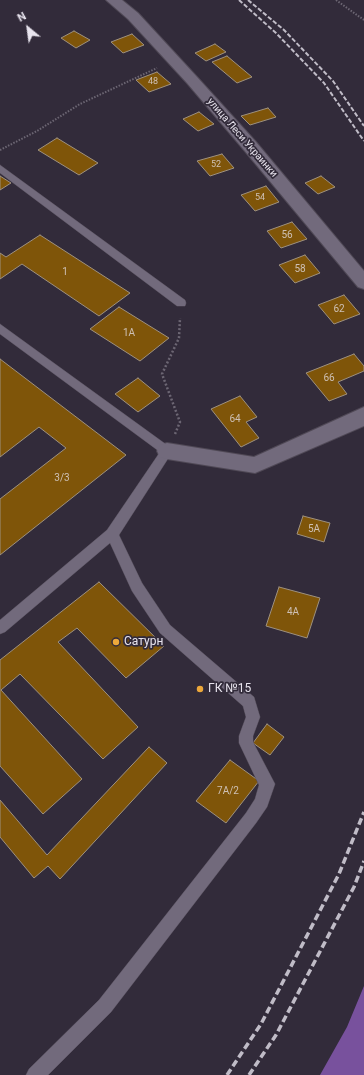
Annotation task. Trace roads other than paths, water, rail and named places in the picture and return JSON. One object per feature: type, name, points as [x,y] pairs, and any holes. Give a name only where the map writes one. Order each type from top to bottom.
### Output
[{"type":"street","name":"улица Леси Украинки","points":[[113,0],[133,16],[174,60],[250,146],[364,283]]},
{"type":"street","points":[[167,451],[255,465],[364,416]]},
{"type":"lane","points":[[0,168],[181,303]]},
{"type":"lane","points":[[0,328],[167,451],[112,534],[0,628]]},
{"type":"lane","points":[[35,1075],[105,1006],[251,818],[262,802],[267,784],[246,743],[246,736],[253,717],[249,702],[166,629],[137,587],[112,534]]},
{"type":"railway","points":[[239,0],[276,33],[324,83],[364,141]]},
{"type":"railway","points":[[248,0],[284,30],[333,81],[364,126]]},
{"type":"railway","points":[[227,1075],[261,1024],[339,874],[364,812]]},
{"type":"railway","points":[[249,1075],[276,1035],[354,887],[364,861]]},
{"type":"place","name":"Сатурн","points":[[116,642]]},
{"type":"place","name":"ГК №15","points":[[200,689]]}]
